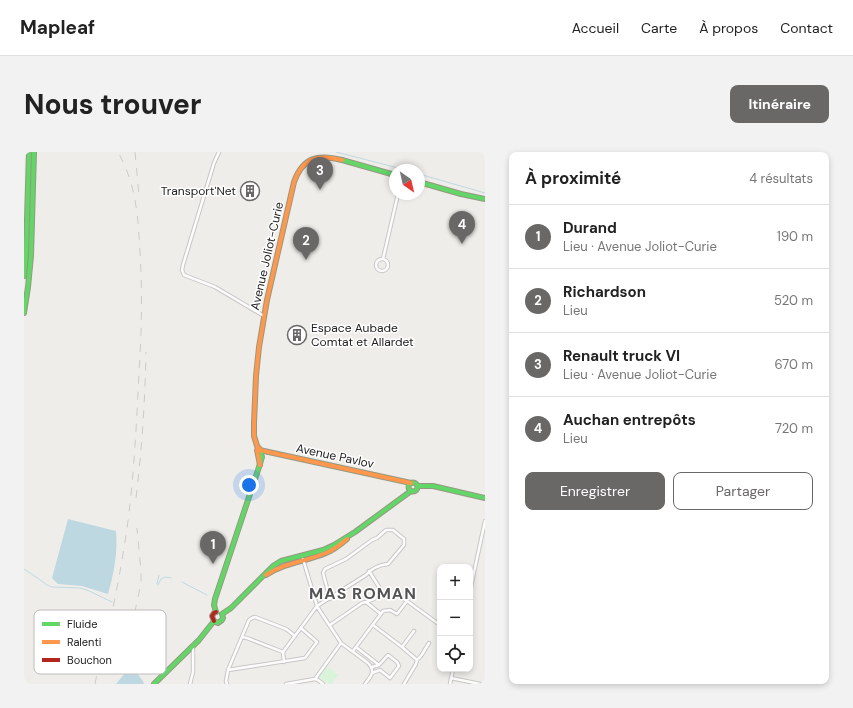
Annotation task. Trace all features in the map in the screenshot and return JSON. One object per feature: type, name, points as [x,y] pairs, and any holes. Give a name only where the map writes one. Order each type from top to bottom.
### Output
[{"type":"street","points":[[24,276],[29,152]]},
{"type":"street","points":[[24,313],[31,256],[34,152]]},
{"type":"street","points":[[219,152],[214,163],[185,258],[182,273],[214,287],[264,316]]},
{"type":"street","name":"Avenue Joliot-Curie","points":[[216,612],[214,603],[262,457],[254,431],[258,355],[264,316],[294,182],[301,169],[308,161],[323,156],[389,173]]},
{"type":"street","points":[[425,184],[485,199]]},
{"type":"street","points":[[383,259],[397,200]]},
{"type":"street","points":[[379,259],[383,259],[387,261],[388,265],[384,271],[380,271],[376,269],[376,262],[379,259]]},
{"type":"street","name":"Avenue Pavlov","points":[[259,451],[405,481],[410,487],[415,483],[418,487]]},
{"type":"street","points":[[222,614],[231,608],[260,579],[271,571],[284,564],[303,557],[321,555],[329,552],[406,494],[410,487],[414,492],[418,487],[429,486],[485,498]]},
{"type":"street","points":[[473,577],[485,521]]},
{"type":"street","points":[[284,662],[283,652],[317,606],[330,598],[366,575],[379,565],[388,564],[404,545],[404,539],[393,530],[386,530],[346,559],[325,569],[323,573],[330,598]]},
{"type":"street","points":[[303,557],[317,606],[341,643],[368,663],[372,670]]},
{"type":"street","points":[[330,625],[362,603],[374,599],[380,593],[379,587],[369,572]]},
{"type":"street","points":[[396,593],[437,623]]},
{"type":"street","points":[[353,652],[383,611],[390,610],[397,614],[407,601]]},
{"type":"street","points":[[366,602],[381,614]]},
{"type":"street","points":[[214,622],[212,616],[216,612],[220,612],[222,614]]},
{"type":"street","points":[[214,622],[218,623],[222,621],[222,614]]},
{"type":"street","points":[[228,684],[226,681],[228,670],[249,620],[255,617],[286,629],[295,636]]},
{"type":"street","points":[[166,672],[214,622]]},
{"type":"street","points":[[373,625],[417,660]]},
{"type":"street","points":[[228,670],[305,658],[317,642],[301,628]]},
{"type":"street","points":[[402,647],[414,631]]},
{"type":"street","points":[[242,637],[283,652]]},
{"type":"street","points":[[315,679],[341,643]]},
{"type":"street","points":[[404,684],[417,660],[429,643]]},
{"type":"street","points":[[190,684],[193,672],[193,645]]},
{"type":"street","points":[[356,647],[378,665]]},
{"type":"street","points":[[365,684],[372,670],[388,655],[398,662],[399,666],[390,678],[380,670],[372,670]]},
{"type":"street","points":[[450,684],[452,672]]},
{"type":"street","points":[[154,684],[164,674]]},
{"type":"street","points":[[451,678],[480,684]]},
{"type":"street","points":[[286,684],[315,679],[322,684]]},
{"type":"green space","points":[[328,666],[338,675],[331,684],[319,677]]},
{"type":"water","points":[[68,519],[116,531],[115,562],[108,594],[82,586],[58,584],[52,578]]},
{"type":"water","points":[[124,674],[138,674],[144,684],[116,684]]},
{"type":"waterway","points":[[336,152],[389,166]]},
{"type":"waterway","points":[[425,176],[485,193]]},
{"type":"waterway","points":[[24,569],[52,587],[80,588],[112,602]]},
{"type":"waterway","points":[[157,584],[159,575]]},
{"type":"waterway","points":[[158,585],[161,579],[165,577],[171,578]]},
{"type":"waterway","points":[[182,582],[207,595]]},
{"type":"railway","points":[[113,610],[122,563],[128,521],[134,459],[142,303],[139,238],[135,200],[129,176],[118,152]]},
{"type":"railway","points":[[135,152],[139,196]]},
{"type":"railway","points":[[136,498],[143,425],[146,352]]},
{"type":"railway","points":[[135,610],[141,583],[137,528]]},
{"type":"railway","points":[[95,684],[97,674]]},
{"type":"traffic: fast","points":[[24,276],[29,152]]},
{"type":"traffic: fast","points":[[24,313],[31,256],[34,152]]},
{"type":"traffic: fast","points":[[342,160],[389,173]]},
{"type":"traffic: fast","points":[[425,184],[485,199]]},
{"type":"traffic: fast","points":[[216,612],[214,605],[215,599],[260,464],[262,457],[260,450]]},
{"type":"traffic: fast","points":[[413,482],[418,487],[413,492],[408,487],[413,482]]},
{"type":"traffic: fast","points":[[418,486],[433,486],[485,498]]},
{"type":"traffic: fast","points":[[222,614],[231,608],[273,566],[281,561],[323,550],[334,545],[355,532],[411,491]]},
{"type":"traffic: fast","points":[[214,621],[218,623],[222,620],[222,614]]},
{"type":"traffic: fast","points":[[166,672],[199,640],[214,621]]},
{"type":"traffic: fast","points":[[154,684],[164,674]]},
{"type":"traffic: slow","points":[[258,449],[254,436],[254,423],[259,347],[267,300],[294,182],[302,167],[312,159],[326,157],[342,160]]},
{"type":"traffic: slow","points":[[260,465],[257,450],[259,448],[260,450],[264,451],[411,483]]},
{"type":"traffic: slow","points":[[266,575],[281,567],[329,552],[347,539]]},
{"type":"traffic: jam","points":[[214,621],[212,616],[216,612]]},
{"type":"place","name":"Renault truck VI","points":[[320,190]]},
{"type":"place","name":"Transport'Net","points":[[250,191]]},
{"type":"place","name":"Auchan entrepôts","points":[[462,244]]},
{"type":"place","name":"Richardson","points":[[306,260]]},
{"type":"place","name":"Espace Aubade Comtat et Allardet","points":[[297,335]]},
{"type":"place","name":"Durand","points":[[213,564]]},
{"type":"district","name":"MAS ROMAN","points":[[363,593]]}]
